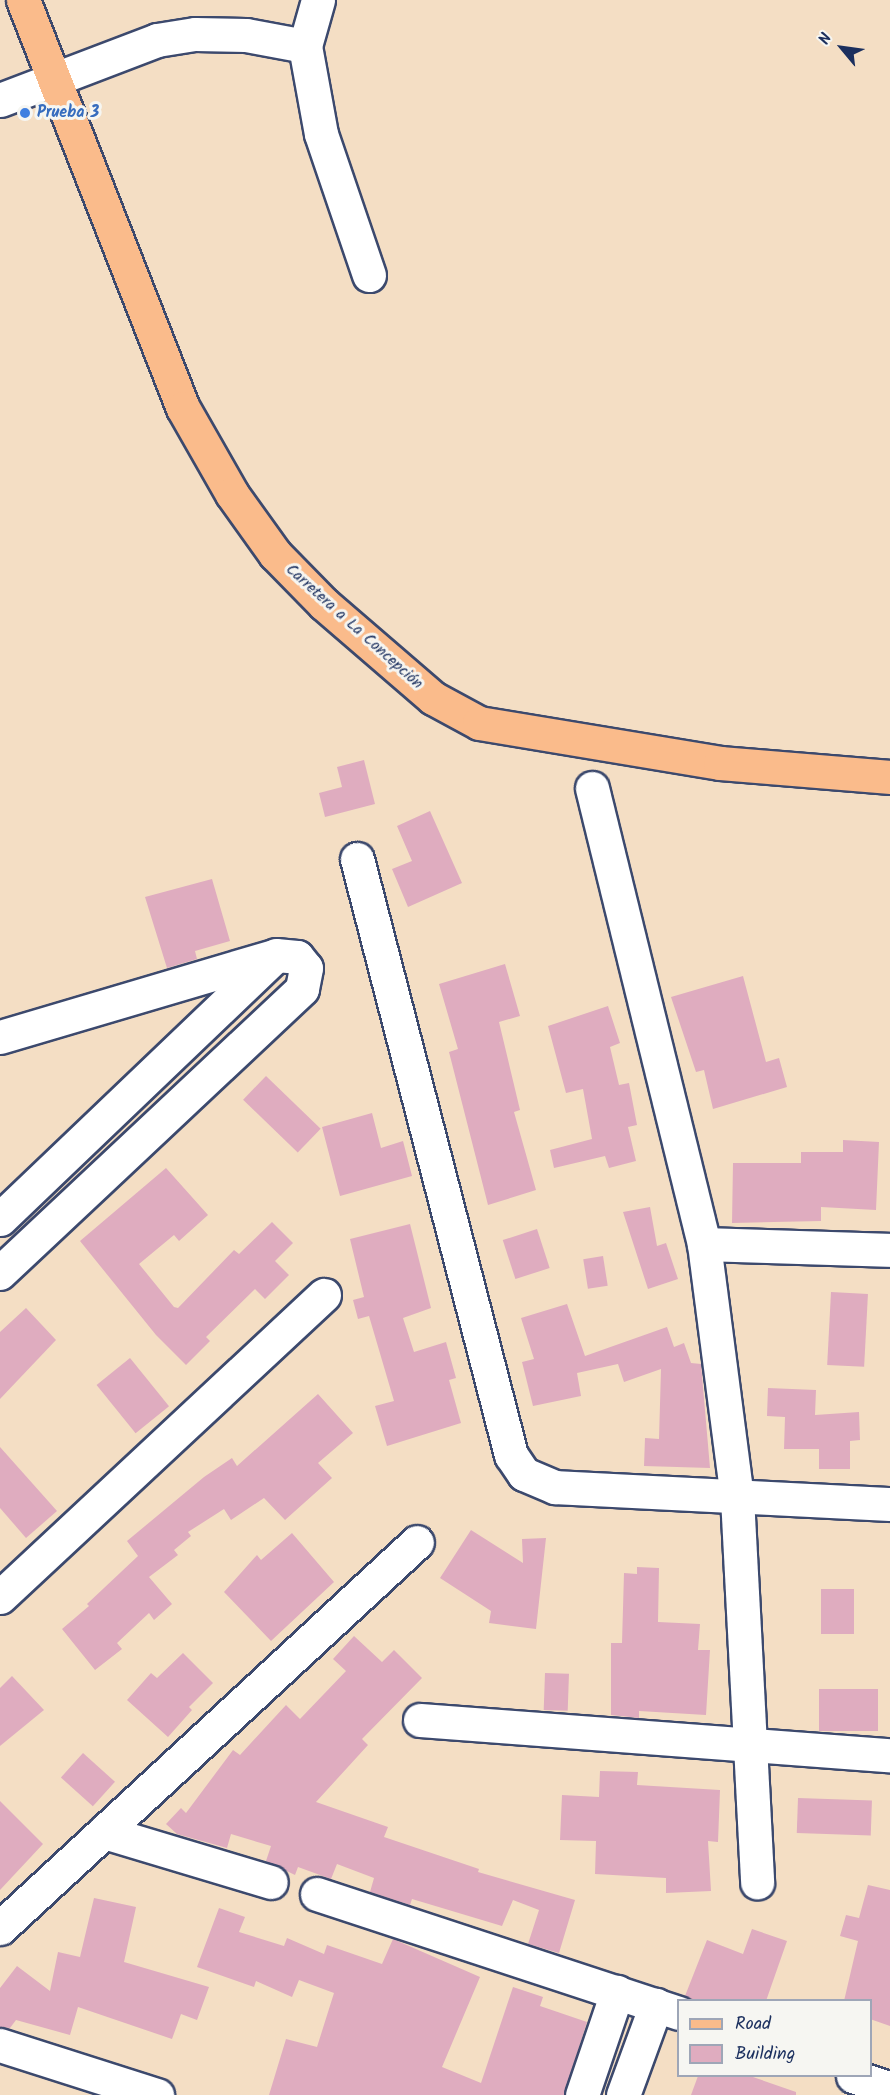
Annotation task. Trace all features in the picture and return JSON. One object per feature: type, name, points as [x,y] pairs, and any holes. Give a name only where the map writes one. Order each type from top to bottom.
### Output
[{"type":"main road","name":"Carretera a La Concepción","points":[[23,0],[53,82],[183,408],[232,494],[275,554],[414,682],[455,713],[505,729],[720,763],[889,776]]},
{"type":"street","points":[[318,0],[305,46],[321,134],[369,275]]},
{"type":"street","points":[[0,100],[53,82],[158,40],[195,34],[246,35],[305,46]]},
{"type":"street","points":[[592,788],[704,1244],[737,1497],[757,1882]]},
{"type":"street","points":[[357,859],[511,1455],[524,1474],[555,1487],[890,1504]]},
{"type":"street","points":[[0,1219],[276,955]]},
{"type":"street","points":[[0,1036],[276,955],[297,957],[306,968],[302,989],[0,1273]]},
{"type":"street","points":[[704,1244],[890,1250]]},
{"type":"street","points":[[0,1597],[324,1295]]},
{"type":"street","points":[[0,1928],[417,1542]]},
{"type":"street","points":[[420,1720],[890,1755]]},
{"type":"street","points":[[104,1832],[271,1882]]},
{"type":"street","points":[[317,1894],[667,2009],[623,2095]]},
{"type":"street","points":[[582,2095],[617,1992]]},
{"type":"street","points":[[0,2045],[157,2095]]},
{"type":"street","points":[[856,2077],[890,2089]]},
{"type":"building","points":[[364,760],[375,804],[325,817],[319,793],[342,787],[337,767]]},
{"type":"building","points":[[430,811],[462,883],[408,907],[392,869],[412,861],[397,826]]},
{"type":"building","points":[[212,879],[230,941],[195,951],[197,959],[167,968],[145,897]]},
{"type":"building","points":[[505,964],[520,1016],[499,1022],[520,1110],[514,1112],[536,1190],[488,1205],[449,1052],[458,1049],[439,984]]},
{"type":"building","points":[[743,976],[766,1062],[779,1058],[787,1087],[713,1109],[704,1070],[696,1072],[671,997]]},
{"type":"building","points":[[608,1006],[620,1043],[610,1047],[619,1085],[629,1083],[637,1125],[628,1127],[636,1161],[609,1168],[605,1156],[554,1168],[550,1150],[592,1139],[583,1089],[566,1093],[548,1026]]},
{"type":"building","points":[[266,1076],[321,1129],[298,1153],[243,1100]]},
{"type":"building","points":[[372,1113],[381,1148],[403,1141],[412,1176],[340,1196],[322,1127]]},
{"type":"building","points":[[843,1140],[879,1142],[876,1210],[821,1207],[821,1221],[732,1223],[733,1163],[801,1163],[801,1152],[843,1152]]},
{"type":"building","points":[[166,1168],[208,1215],[179,1241],[174,1235],[139,1264],[174,1307],[178,1308],[234,1250],[239,1254],[272,1222],[293,1243],[275,1261],[289,1275],[265,1299],[255,1289],[206,1337],[210,1341],[186,1365],[156,1335],[80,1241]]},
{"type":"building","points":[[650,1207],[657,1246],[666,1243],[678,1279],[648,1289],[623,1212]]},
{"type":"building","points":[[410,1224],[431,1308],[403,1318],[414,1352],[446,1342],[456,1378],[449,1380],[461,1423],[387,1446],[375,1406],[394,1401],[369,1316],[358,1319],[353,1300],[364,1297],[350,1239]]},
{"type":"building","points":[[537,1229],[550,1268],[515,1279],[503,1240]]},
{"type":"building","points":[[603,1256],[608,1286],[588,1289],[583,1259]]},
{"type":"building","points":[[831,1292],[868,1294],[864,1367],[827,1365]]},
{"type":"building","points":[[567,1304],[585,1356],[667,1327],[674,1347],[684,1343],[691,1363],[701,1364],[710,1468],[644,1466],[645,1438],[659,1439],[661,1369],[624,1382],[618,1364],[577,1373],[581,1396],[533,1406],[522,1362],[534,1359],[521,1318]]},
{"type":"building","points":[[26,1308],[56,1340],[0,1399],[0,1332]]},
{"type":"building","points":[[130,1358],[169,1406],[136,1433],[97,1385]]},
{"type":"building","points":[[768,1388],[816,1390],[815,1415],[859,1412],[860,1440],[850,1441],[850,1469],[819,1469],[819,1449],[784,1449],[785,1417],[767,1416]]},
{"type":"building","points":[[318,1394],[353,1433],[318,1463],[332,1478],[285,1520],[264,1498],[231,1520],[224,1509],[188,1532],[191,1536],[174,1550],[178,1555],[149,1577],[172,1604],[154,1620],[149,1613],[117,1643],[122,1649],[95,1670],[62,1629],[89,1606],[87,1604],[138,1556],[127,1541],[204,1477],[232,1458],[237,1466]]},
{"type":"building","points":[[0,1447],[57,1511],[26,1538],[0,1508]]},
{"type":"building","points":[[471,1530],[523,1563],[522,1539],[546,1538],[536,1629],[489,1623],[491,1611],[440,1578]]},
{"type":"building","points":[[292,1533],[334,1582],[271,1641],[224,1592],[257,1555],[261,1560]]},
{"type":"building","points":[[637,1567],[659,1568],[658,1622],[700,1624],[698,1650],[710,1650],[706,1715],[639,1711],[639,1718],[611,1715],[611,1643],[622,1643],[624,1573],[637,1574]]},
{"type":"building","points":[[821,1589],[854,1589],[854,1634],[821,1634]]},
{"type":"building","points":[[354,1636],[382,1662],[394,1650],[422,1678],[362,1739],[368,1745],[316,1802],[388,1827],[384,1837],[479,1869],[478,1872],[575,1900],[559,1953],[528,1944],[539,1910],[513,1900],[502,1926],[412,1899],[410,1905],[370,1892],[374,1878],[337,1864],[331,1879],[298,1867],[295,1875],[266,1861],[271,1846],[231,1834],[227,1848],[177,1834],[166,1824],[181,1808],[186,1813],[233,1750],[240,1755],[286,1705],[300,1719],[346,1671],[333,1659]]},
{"type":"building","points":[[183,1653],[213,1683],[189,1707],[192,1710],[168,1737],[127,1700],[151,1673],[157,1678]]},
{"type":"building","points":[[545,1673],[569,1674],[568,1711],[544,1710]]},
{"type":"building","points":[[12,1676],[44,1710],[0,1746],[0,1688]]},
{"type":"building","points":[[819,1689],[878,1689],[878,1731],[819,1731]]},
{"type":"building","points":[[83,1753],[115,1782],[93,1806],[61,1778]]},
{"type":"building","points":[[600,1771],[638,1772],[637,1785],[720,1790],[718,1842],[708,1841],[711,1891],[666,1893],[666,1878],[595,1874],[596,1841],[560,1840],[562,1795],[599,1797]]},
{"type":"building","points":[[798,1798],[872,1801],[871,1836],[797,1833]]},
{"type":"building","points":[[0,1801],[43,1844],[0,1890]]},
{"type":"building","points":[[868,1885],[890,1890],[890,2026],[872,2020],[872,1999],[844,1999],[858,1941],[840,1936],[846,1915],[859,1918]]},
{"type":"building","points":[[94,1898],[136,1907],[124,1962],[209,1987],[197,2020],[181,2014],[172,2039],[78,2007],[70,2035],[16,2020],[10,2028],[0,2027],[0,1988],[17,1966],[50,1991],[58,1952],[80,1957]]},
{"type":"building","points":[[219,1908],[245,1917],[239,1932],[284,1946],[287,1938],[324,1954],[327,1945],[382,1964],[393,1939],[480,1977],[442,2067],[481,2083],[513,1987],[543,1997],[540,2006],[587,2022],[564,2095],[269,2095],[286,2039],[317,2047],[334,1993],[299,1980],[292,1997],[256,1981],[254,1987],[197,1967]]},
{"type":"building","points":[[752,1929],[787,1941],[767,1999],[689,1999],[685,1996],[707,1940],[743,1954]]},
{"type":"building","points":[[698,2077],[753,2077],[796,2092],[796,2095],[691,2095]]},
{"type":"place","name":"Prueba 3","points":[[25,113]]}]
